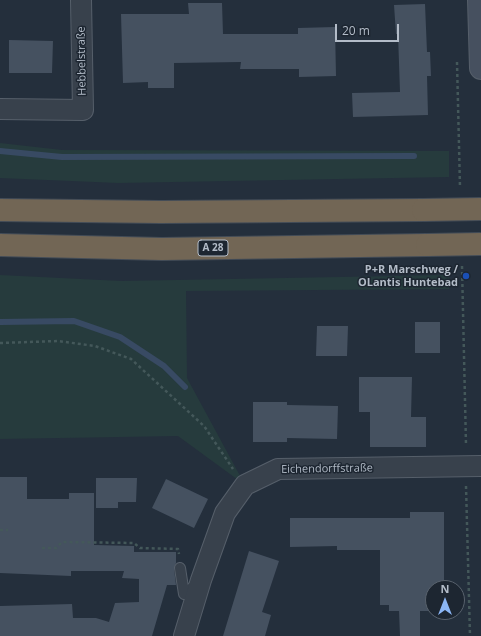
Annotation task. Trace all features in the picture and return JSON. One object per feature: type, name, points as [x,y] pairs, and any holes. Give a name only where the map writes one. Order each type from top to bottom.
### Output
[{"type":"highway","points":[[0,210],[161,212],[481,209]]},
{"type":"highway","name":"A 28","points":[[0,244],[162,249],[481,244]]},
{"type":"street","name":"Hebbelstraße","points":[[0,109],[83,110],[81,0]]},
{"type":"street","points":[[479,0],[481,68]]},
{"type":"street","name":"Eichendorffstraße","points":[[184,636],[201,580],[224,514],[245,486],[278,469],[474,467]]},
{"type":"lane","points":[[180,568],[184,594],[201,580]]},
{"type":"path","points":[[457,56],[460,191]]},
{"type":"path","points":[[462,262],[474,467],[470,636]]},
{"type":"path","points":[[0,343],[58,340],[95,346],[131,359],[204,426],[245,486]]},
{"type":"path","points":[[0,530],[8,530]]},
{"type":"path","points":[[42,548],[56,548],[62,542],[134,543],[140,548],[178,548],[180,568]]},
{"type":"green space","points":[[0,143],[62,150],[449,151],[449,177],[118,183],[0,178]]},
{"type":"green space","points":[[0,275],[121,281],[449,275],[449,289],[186,291],[187,378],[245,485],[178,436],[0,439]]},
{"type":"building","points":[[188,3],[222,3],[223,34],[298,34],[298,28],[335,27],[336,76],[299,77],[299,69],[240,69],[241,62],[174,63],[174,88],[148,88],[148,82],[123,83],[121,14],[189,14]]},
{"type":"building","points":[[425,4],[427,52],[430,52],[431,76],[427,76],[428,115],[353,117],[352,93],[400,92],[398,34],[396,34],[394,5]]},
{"type":"building","points":[[9,40],[53,41],[52,73],[9,73]]},
{"type":"building","points":[[415,322],[440,322],[440,353],[415,353]]},
{"type":"building","points":[[317,326],[348,326],[347,356],[316,356]]},
{"type":"building","points":[[359,377],[412,377],[411,417],[426,417],[426,447],[370,447],[370,412],[359,412]]},
{"type":"building","points":[[253,402],[287,402],[287,405],[338,406],[337,439],[287,438],[287,442],[253,442]]},
{"type":"building","points":[[0,477],[27,477],[27,499],[69,499],[69,493],[94,493],[94,545],[134,546],[134,552],[176,552],[176,563],[174,569],[176,585],[167,585],[152,636],[0,636],[0,606],[72,604],[73,618],[96,618],[109,622],[115,603],[139,602],[139,579],[122,578],[124,571],[71,571],[71,576],[0,573]]},
{"type":"building","points":[[96,478],[137,478],[136,502],[118,502],[118,508],[96,508]]},
{"type":"building","points":[[166,479],[208,499],[194,528],[152,508]]},
{"type":"building","points":[[410,512],[444,512],[444,580],[425,580],[425,611],[420,611],[420,636],[400,636],[399,611],[389,611],[389,605],[380,605],[380,550],[337,550],[337,546],[290,547],[290,518],[410,518]]},
{"type":"building","points":[[249,551],[279,561],[262,612],[271,615],[265,636],[223,636]]},
{"type":"waterway","points":[[0,151],[62,157],[414,156]]},
{"type":"waterway","points":[[0,322],[74,321],[120,337],[164,366],[185,387]]},
{"type":"place","name":"P+R Marschweg / OLantis Huntebad","points":[[466,276]]}]
